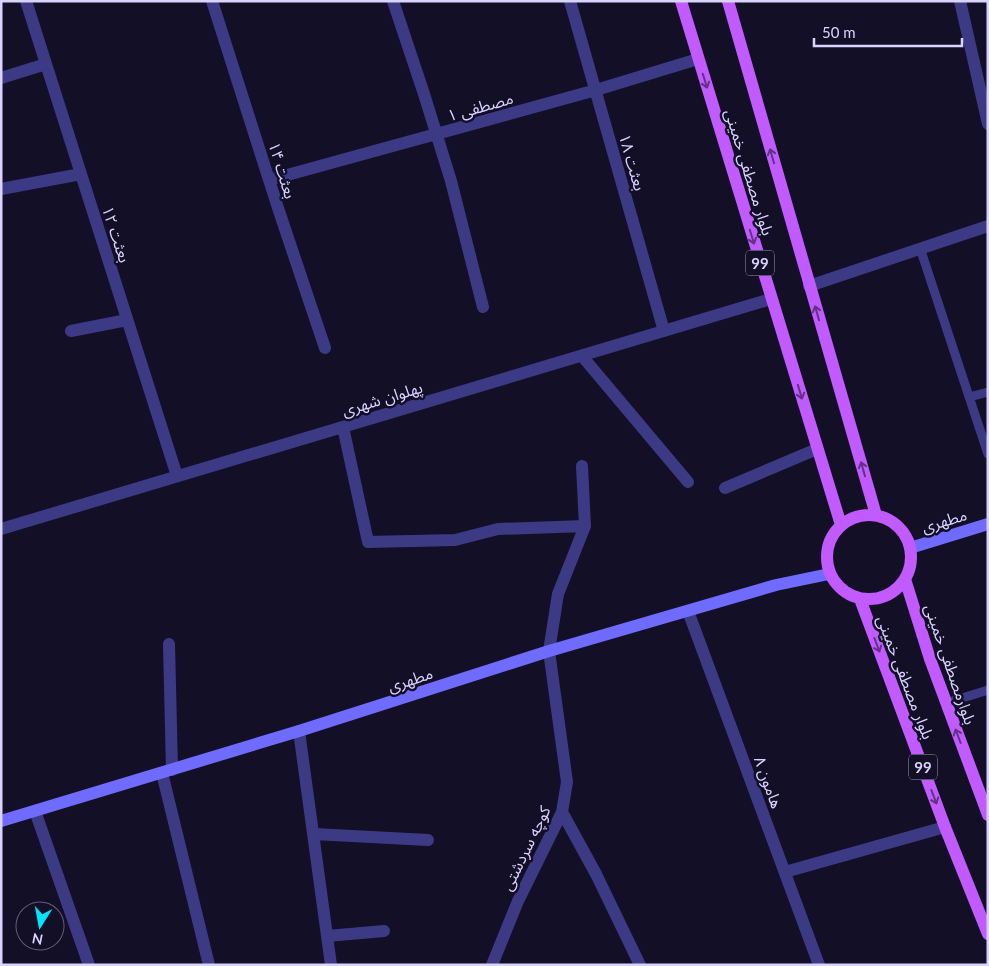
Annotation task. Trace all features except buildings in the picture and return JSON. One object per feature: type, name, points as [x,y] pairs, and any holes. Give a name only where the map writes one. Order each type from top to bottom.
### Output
[{"type":"main road","name":"بلوار مصطفی خمینی","points":[[681,1],[841,525]]},
{"type":"main road","name":"بلوار مصطفی خمینی","points":[[728,1],[876,515]]},
{"type":"main road","points":[[876,515],[888,519],[906,536],[912,559],[910,569],[897,590],[873,600],[860,599],[847,594],[837,586],[829,574],[826,561],[827,548],[832,536],[841,525],[852,518],[876,515]]},
{"type":"main road","name":"بلوارمصطفی خمینی","points":[[905,579],[930,659],[988,815]]},
{"type":"main road","name":"بلوار مصطفی خمینی","points":[[860,599],[988,934]]},
{"type":"street","name":"بعثت ۱۲","points":[[26,1],[177,476]]},
{"type":"street","name":"بعثت ۱۴","points":[[212,1],[325,348]]},
{"type":"street","points":[[393,1],[451,181],[484,306]]},
{"type":"street","name":"بعثت ۱۸","points":[[570,1],[664,331]]},
{"type":"street","points":[[960,1],[988,124]]},
{"type":"street","name":"مصطفی ۱","points":[[269,180],[437,135],[698,59]]},
{"type":"street","points":[[1,78],[46,64]]},
{"type":"street","points":[[1,189],[81,174]]},
{"type":"street","points":[[809,286],[988,226]]},
{"type":"street","name":"پهلوان شهری","points":[[1,529],[771,299]]},
{"type":"street","points":[[71,331],[127,320]]},
{"type":"street","points":[[582,356],[688,482]]},
{"type":"street","points":[[343,427],[368,542],[455,540],[498,529],[584,526],[582,466]]},
{"type":"street","points":[[726,488],[817,449]]},
{"type":"street","name":"مطهری","points":[[910,548],[988,524]]},
{"type":"street","name":"کوچه سردشتی","points":[[492,965],[518,901],[562,812],[567,782],[550,651],[558,594],[584,526]]},
{"type":"street","name":"مطهری","points":[[1,821],[299,732],[550,651],[776,585],[829,574]]},
{"type":"street","name":"هامون ۸","points":[[688,610],[819,965]]},
{"type":"street","points":[[169,644],[167,771],[209,965]]},
{"type":"street","points":[[299,732],[331,965]]},
{"type":"street","points":[[35,811],[89,965]]},
{"type":"street","points":[[562,812],[596,874],[635,963]]},
{"type":"street","points":[[785,872],[946,827]]},
{"type":"street","points":[[314,834],[428,840]]},
{"type":"street","points":[[327,936],[384,932]]},
{"type":"lane","points":[[920,248],[988,454]]},
{"type":"lane","points":[[969,397],[988,392]]},
{"type":"lane","points":[[946,703],[988,690]]}]
